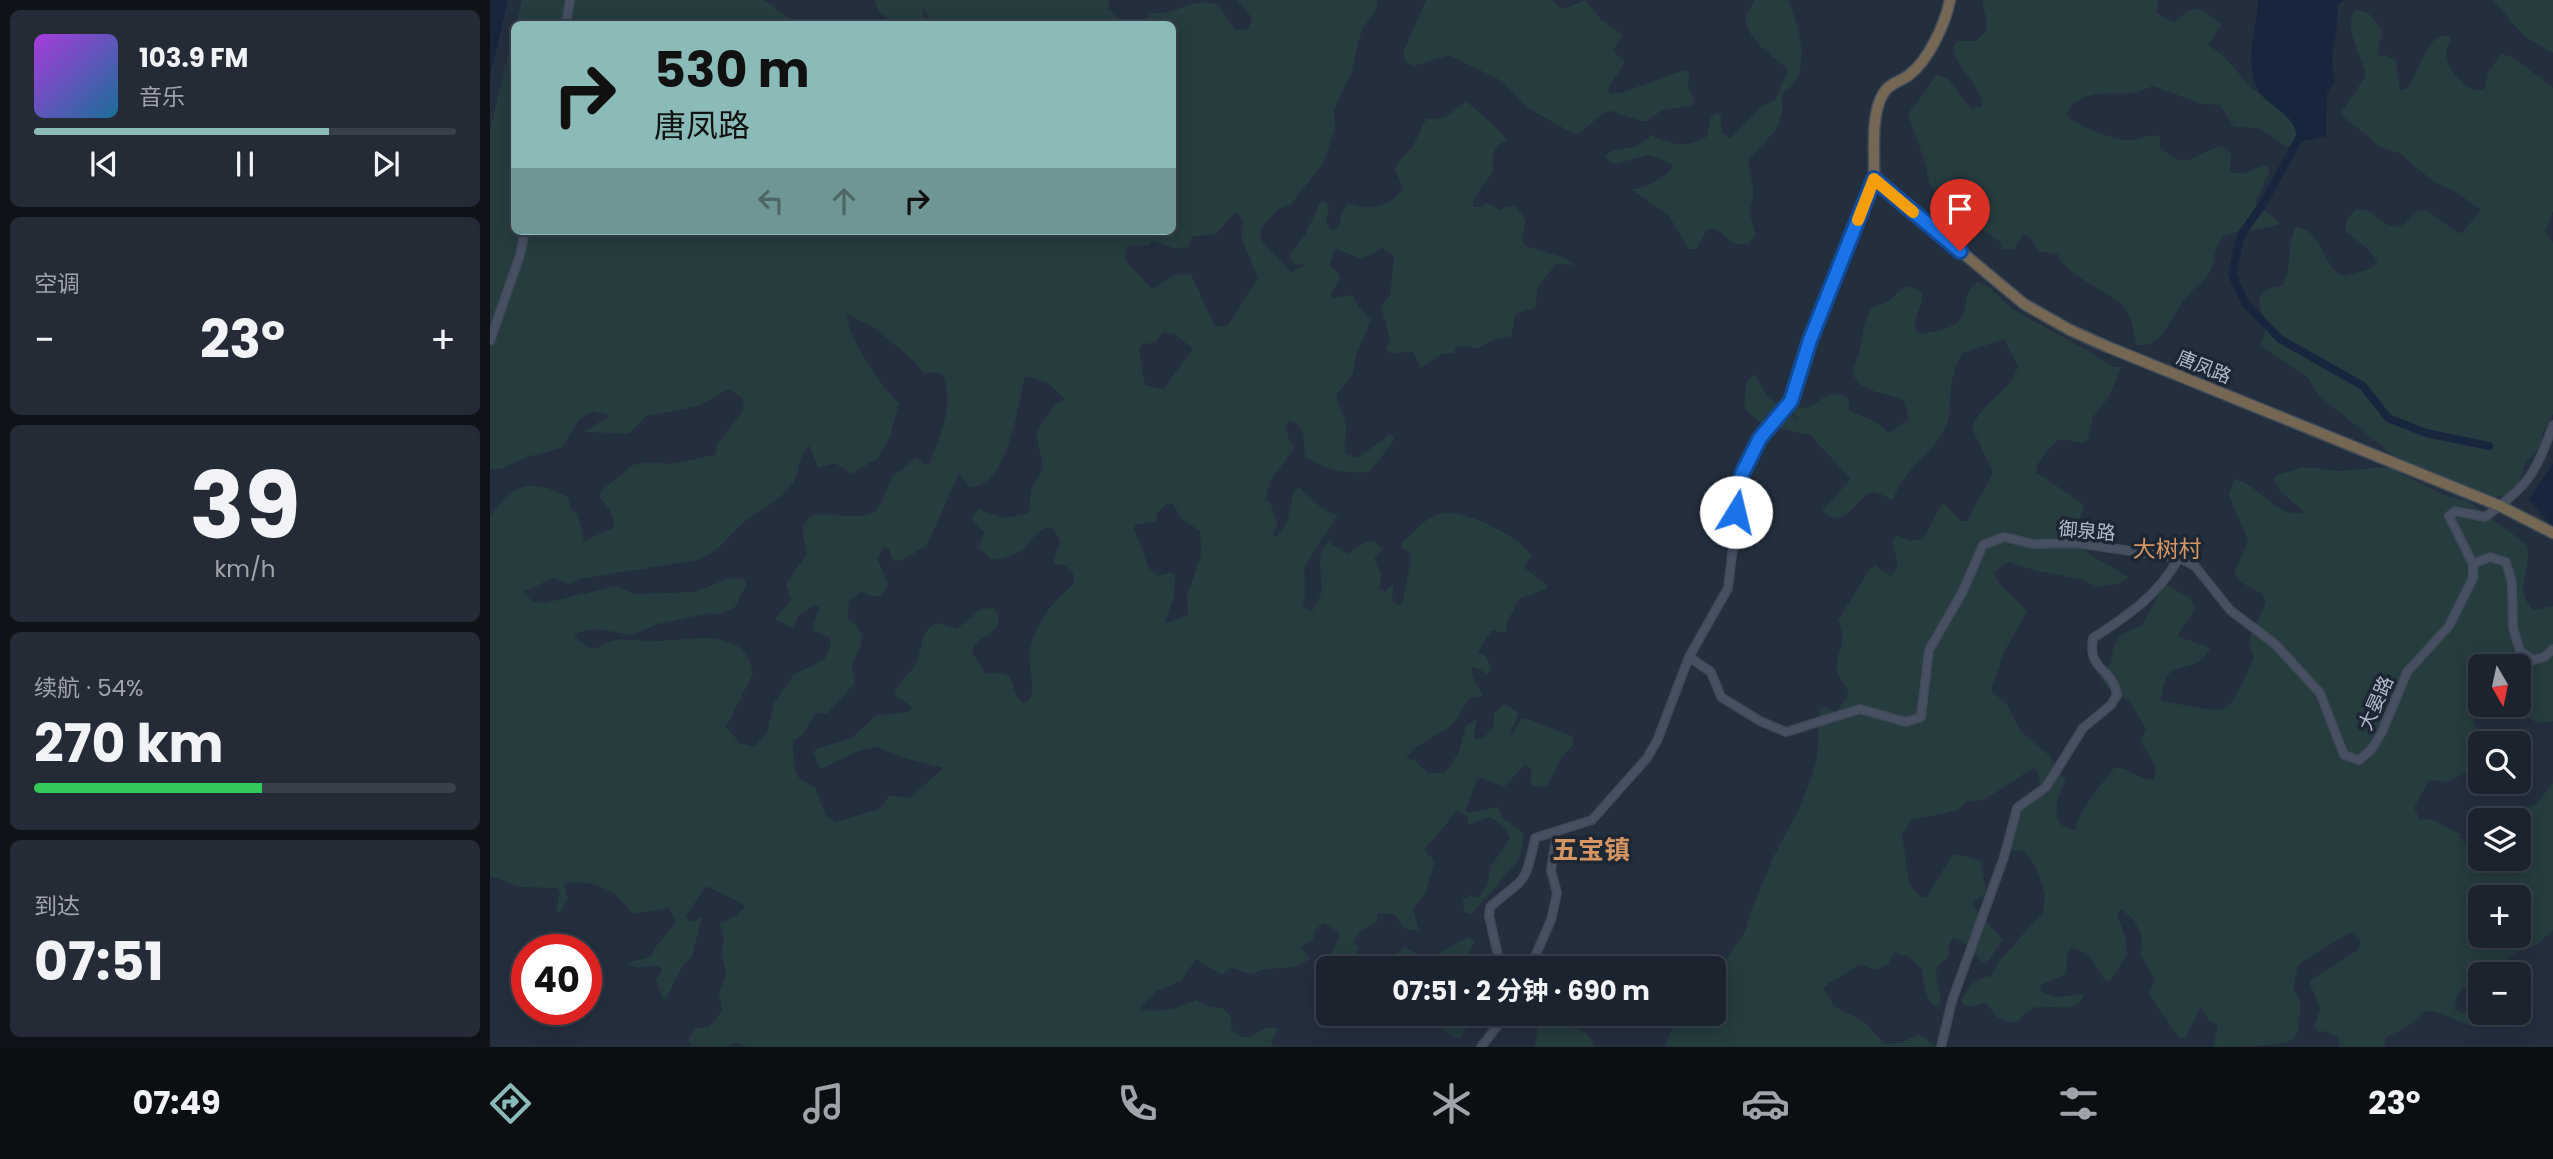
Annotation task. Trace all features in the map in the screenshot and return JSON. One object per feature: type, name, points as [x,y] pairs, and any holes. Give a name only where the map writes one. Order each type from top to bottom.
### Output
[{"type":"highway","points":[[1874,179],[1877,110],[1883,93],[1891,84],[1910,75],[1928,53],[1950,0]]},
{"type":"highway","name":"唐凤路","points":[[1874,179],[2024,304],[2070,330],[2500,506],[2553,533]]},
{"type":"street","points":[[566,21],[570,0]]},
{"type":"street","points":[[1498,956],[1489,916],[1490,907],[1520,884],[1528,872],[1535,838],[1592,820],[1647,758],[1657,740],[1689,657],[1728,589],[1742,474],[1760,438],[1791,401],[1810,340],[1874,179]]},
{"type":"street","points":[[490,341],[520,255],[524,235]]},
{"type":"street","points":[[2553,425],[2530,480],[2514,497],[2485,517],[2455,511],[2449,516],[2473,564],[2490,557],[2505,562],[2512,583],[2513,628],[2520,651],[2533,660],[2544,657],[2553,649]]},
{"type":"street","name":"御泉路","points":[[1689,657],[1711,671],[1721,697],[1760,721],[1786,732],[1860,709],[1906,722],[1921,717],[1929,650],[1962,593],[1983,545],[2004,537],[2033,544],[2076,543],[2179,558]]},
{"type":"street","points":[[1941,1047],[1952,1001],[2004,857],[2017,808],[2046,788],[2083,728],[2111,705],[2118,695],[2115,682],[2094,663],[2091,650],[2093,638],[2136,611],[2166,582],[2179,558]]},
{"type":"street","name":"大晏路","points":[[2179,558],[2195,566],[2230,610],[2275,644],[2320,693],[2344,755],[2359,760],[2371,750],[2382,732],[2407,672],[2449,626],[2473,578],[2473,564]]},
{"type":"street","points":[[1535,956],[1551,920],[1557,893],[1551,870],[1557,832]]},
{"type":"street","points":[[1481,1047],[1496,1026]]},
{"type":"green space","points":[[522,0],[764,0],[794,21],[517,21]]},
{"type":"green space","points":[[875,0],[1110,0],[1108,9],[1122,21],[932,21],[928,18],[924,7],[922,11],[927,21],[887,21],[887,17],[878,11]]},
{"type":"green space","points":[[1236,0],[1378,0],[1376,10],[1362,29],[1351,74],[1334,112],[1335,128],[1324,162],[1291,204],[1278,209],[1261,228],[1261,241],[1291,272],[1305,265],[1294,264],[1289,256],[1305,235],[1321,201],[1326,202],[1329,207],[1326,224],[1332,231],[1339,227],[1342,212],[1349,203],[1372,207],[1392,200],[1403,189],[1395,169],[1414,144],[1427,119],[1444,118],[1466,102],[1507,140],[1495,150],[1493,172],[1474,198],[1473,207],[1483,207],[1485,202],[1500,210],[1508,206],[1516,207],[1526,220],[1522,239],[1526,246],[1565,258],[1574,265],[1556,264],[1538,287],[1535,308],[1516,314],[1511,336],[1496,339],[1477,348],[1456,346],[1454,353],[1441,354],[1421,368],[1413,352],[1390,353],[1386,349],[1390,340],[1381,306],[1390,296],[1394,257],[1382,248],[1362,259],[1337,249],[1334,251],[1330,265],[1340,275],[1340,280],[1330,294],[1334,298],[1353,295],[1358,306],[1371,320],[1356,355],[1353,374],[1337,394],[1346,428],[1346,454],[1358,458],[1389,435],[1394,437],[1393,441],[1371,471],[1354,473],[1336,470],[1319,465],[1305,456],[1302,431],[1290,420],[1285,425],[1289,439],[1295,447],[1270,481],[1265,500],[1270,502],[1278,525],[1273,535],[1275,538],[1287,523],[1293,493],[1299,487],[1325,511],[1338,515],[1304,567],[1305,595],[1302,604],[1309,611],[1313,610],[1320,595],[1321,553],[1329,542],[1347,554],[1367,541],[1375,542],[1382,549],[1374,559],[1381,574],[1380,589],[1385,592],[1394,583],[1392,600],[1399,605],[1403,603],[1411,557],[1410,553],[1401,547],[1402,542],[1426,520],[1436,515],[1459,514],[1473,518],[1502,531],[1532,555],[1523,567],[1546,584],[1547,589],[1520,598],[1508,620],[1505,633],[1492,630],[1479,650],[1478,654],[1485,654],[1492,670],[1487,674],[1475,667],[1471,668],[1474,681],[1483,696],[1470,698],[1452,725],[1413,749],[1406,759],[1415,760],[1427,773],[1445,773],[1459,752],[1466,725],[1476,720],[1474,739],[1482,739],[1494,727],[1494,713],[1504,704],[1519,713],[1510,734],[1512,736],[1521,719],[1525,718],[1572,736],[1574,744],[1561,758],[1547,787],[1533,786],[1530,783],[1532,770],[1525,765],[1504,787],[1478,777],[1465,811],[1468,813],[1498,807],[1504,819],[1524,834],[1520,856],[1472,914],[1464,912],[1463,899],[1470,895],[1478,898],[1487,886],[1491,866],[1510,839],[1505,829],[1493,819],[1489,817],[1469,825],[1467,816],[1458,810],[1424,850],[1435,861],[1425,895],[1413,909],[1419,931],[1404,928],[1394,914],[1377,913],[1377,922],[1361,931],[1353,941],[1359,948],[1356,956],[1337,956],[1331,953],[1340,937],[1339,932],[1323,923],[1315,930],[1313,939],[1301,947],[1310,959],[1296,967],[1264,969],[1253,974],[1230,968],[1222,975],[1196,959],[1181,981],[1158,990],[1141,1006],[1141,1011],[1173,1009],[1196,1000],[1209,1007],[1222,1008],[1231,1016],[1231,1029],[1242,1037],[1252,1037],[1268,1028],[1278,1029],[1271,1042],[1273,1047],[746,1047],[736,1042],[726,1047],[692,1046],[688,1040],[696,1028],[709,1027],[722,1011],[719,994],[726,973],[721,951],[724,939],[720,924],[745,907],[741,903],[706,886],[686,916],[690,922],[702,918],[692,956],[681,969],[666,998],[662,997],[656,980],[662,970],[660,966],[635,967],[628,963],[652,956],[654,949],[676,922],[669,908],[632,914],[611,892],[594,885],[575,883],[564,884],[568,898],[560,912],[556,912],[560,892],[557,888],[521,887],[490,876],[490,516],[516,490],[534,486],[545,487],[569,498],[571,509],[577,513],[584,541],[614,528],[610,511],[599,496],[602,490],[633,465],[647,462],[668,464],[715,455],[718,443],[744,409],[742,398],[728,389],[699,406],[646,416],[629,434],[585,432],[610,415],[592,411],[579,419],[562,448],[527,457],[501,469],[490,469],[490,130],[511,42],[511,235],[1176,235],[1176,21],[1147,19],[1149,13],[1170,12],[1204,2],[1218,4],[1235,30],[1248,29],[1252,18]],"holes":[[[1236,212],[1244,221],[1241,237],[1258,278],[1228,325],[1215,327],[1191,274],[1174,275],[1152,289],[1124,259],[1127,246],[1149,245],[1152,241],[1177,249],[1188,247],[1193,236],[1215,235]],[[847,314],[873,327],[913,360],[925,374],[936,372],[943,375],[947,408],[942,430],[930,463],[924,465],[917,457],[892,477],[875,512],[858,516],[813,515],[804,524],[807,554],[786,584],[791,600],[775,619],[794,629],[798,616],[814,605],[819,607],[814,631],[829,637],[831,644],[824,660],[794,674],[774,703],[767,733],[754,747],[740,743],[726,727],[753,674],[748,659],[740,648],[729,642],[702,638],[615,640],[590,649],[574,637],[579,632],[597,629],[632,635],[658,624],[709,613],[719,615],[735,607],[746,585],[745,579],[730,578],[695,592],[634,594],[615,586],[545,603],[532,601],[523,592],[553,578],[569,584],[580,579],[698,560],[707,556],[747,520],[788,489],[796,478],[803,453],[810,446],[818,468],[835,463],[851,474],[878,458],[890,437],[899,403],[867,362],[852,334]],[[1163,332],[1174,334],[1193,349],[1163,389],[1145,385],[1139,351],[1141,345],[1156,342]],[[1025,376],[1048,383],[1065,399],[1054,406],[1036,432],[1043,468],[1031,489],[1029,513],[1004,518],[978,509],[972,519],[984,532],[979,548],[992,560],[1018,553],[1037,533],[1052,527],[1060,541],[1053,564],[1064,565],[1073,572],[1074,584],[1046,613],[1032,640],[1029,657],[1032,685],[1030,698],[1026,703],[1019,699],[1011,679],[1006,675],[986,674],[972,652],[980,640],[996,627],[998,616],[994,608],[981,609],[957,629],[936,623],[926,632],[914,667],[895,690],[894,694],[912,707],[909,712],[875,716],[852,738],[816,749],[813,753],[821,769],[858,751],[877,747],[903,758],[943,768],[910,798],[890,795],[879,809],[836,822],[826,816],[815,788],[799,778],[794,766],[793,741],[803,734],[816,713],[827,714],[855,683],[851,665],[861,645],[862,635],[848,619],[849,602],[861,592],[877,596],[885,589],[888,583],[877,559],[884,546],[889,549],[893,561],[903,560],[927,545],[959,473],[969,487],[982,485],[993,475],[1009,444]],[[1168,503],[1173,504],[1182,519],[1200,531],[1201,555],[1187,597],[1188,615],[1165,623],[1174,596],[1175,577],[1171,572],[1158,576],[1149,568],[1134,529],[1136,524],[1156,522],[1158,512]]]},
{"type":"green space","points":[[1426,0],[1552,0],[1563,9],[1586,0],[1601,20],[1623,35],[1613,51],[1625,62],[1607,90],[1611,94],[1624,92],[1684,70],[1690,72],[1688,86],[1694,101],[1693,106],[1662,110],[1647,121],[1611,111],[1605,112],[1578,134],[1572,133],[1528,108],[1498,79],[1449,55],[1413,66],[1405,60],[1403,53]]},
{"type":"green space","points":[[1755,0],[1788,0],[1802,50],[1798,74],[1792,85],[1782,94],[1782,112],[1776,130],[1748,160],[1754,194],[1749,212],[1756,235],[1748,244],[1735,244],[1716,229],[1712,229],[1705,233],[1696,249],[1689,249],[1669,216],[1631,189],[1642,188],[1659,179],[1673,168],[1671,163],[1650,155],[1614,164],[1604,157],[1613,150],[1637,146],[1652,135],[1673,143],[1694,143],[1707,136],[1711,117],[1716,113],[1722,114],[1721,132],[1730,138],[1759,108],[1775,100],[1788,70],[1756,41],[1747,26],[1745,17]]},
{"type":"green space","points":[[1982,0],[2159,0],[2156,13],[2174,23],[2188,10],[2200,9],[2222,24],[2208,44],[2225,58],[2253,89],[2291,117],[2299,142],[2287,147],[2259,128],[2234,127],[2220,105],[2202,104],[2153,86],[2135,93],[2088,96],[2080,99],[2067,112],[2068,117],[2082,125],[2116,138],[2132,140],[2160,136],[2160,147],[2178,159],[2192,159],[2223,146],[2231,153],[2230,170],[2234,173],[2245,173],[2263,165],[2268,166],[2270,171],[2255,203],[2281,223],[2224,237],[2216,249],[2208,275],[2188,295],[2161,335],[2146,345],[2137,345],[2125,308],[2067,267],[2058,254],[2039,252],[2030,238],[2023,234],[2014,249],[2002,249],[2001,243],[1976,225],[1971,205],[1939,193],[1929,184],[1926,165],[1908,114],[1937,75],[1947,78],[1971,108],[1982,107],[1978,91],[1958,62],[1953,46],[1957,41],[1975,41],[1981,37],[1986,27]]},
{"type":"green space","points":[[2493,0],[2553,0],[2553,53],[2524,36]]},
{"type":"green space","points":[[2356,9],[2368,13],[2383,30],[2377,52],[2381,57],[2385,55],[2396,61],[2400,90],[2405,90],[2426,51],[2442,35],[2449,36],[2451,41],[2446,55],[2451,69],[2462,82],[2474,90],[2485,90],[2488,72],[2501,54],[2514,58],[2553,88],[2553,211],[2545,231],[2553,243],[2553,414],[2542,433],[2542,445],[2525,464],[2518,484],[2505,497],[2484,496],[2394,456],[2319,396],[2309,379],[2260,345],[2265,334],[2259,298],[2266,289],[2282,286],[2286,279],[2296,227],[2312,235],[2331,265],[2344,276],[2369,269],[2378,262],[2369,250],[2345,231],[2347,219],[2356,209],[2367,210],[2385,223],[2396,227],[2408,220],[2414,212],[2426,210],[2458,233],[2463,232],[2481,210],[2453,190],[2434,182],[2399,153],[2381,147],[2340,114],[2366,76],[2352,33],[2352,16]]},
{"type":"green space","points":[[1977,282],[1983,284],[2016,311],[2114,367],[2121,367],[2109,397],[2093,417],[2088,440],[2082,443],[2060,439],[2042,458],[2036,472],[2084,505],[2078,530],[2085,549],[2128,578],[2117,584],[2098,587],[2080,579],[2041,572],[2008,562],[1994,573],[2001,585],[2027,612],[2005,650],[1991,690],[2008,706],[2020,731],[2050,756],[2066,781],[2059,795],[2056,811],[2057,818],[2067,828],[2076,830],[2085,807],[2114,768],[2153,779],[2154,764],[2141,742],[2146,729],[2130,701],[2107,688],[2100,677],[2111,663],[2113,648],[2119,635],[2141,626],[2165,584],[2189,598],[2196,608],[2177,636],[2210,648],[2201,661],[2173,670],[2169,674],[2160,701],[2213,710],[2226,708],[2235,698],[2254,657],[2251,635],[2266,601],[2260,593],[2237,579],[2234,574],[2248,540],[2229,495],[2234,479],[2252,487],[2277,507],[2295,513],[2304,512],[2280,491],[2274,479],[2277,475],[2304,467],[2339,471],[2388,467],[2446,496],[2468,501],[2526,544],[2528,560],[2523,585],[2527,601],[2533,610],[2553,606],[2553,721],[2538,723],[2529,718],[2531,654],[2468,654],[2468,718],[2474,718],[2477,731],[2468,731],[2468,772],[2447,782],[2429,780],[2414,808],[2420,820],[2430,819],[2462,835],[2459,837],[2468,843],[2468,871],[2531,871],[2531,808],[2526,808],[2535,805],[2553,783],[2553,930],[2531,947],[2531,885],[2468,885],[2468,948],[2528,948],[2515,953],[2506,962],[2468,962],[2468,987],[2463,987],[2456,998],[2455,1010],[2468,1014],[2468,1024],[2426,1011],[2407,1027],[2386,1037],[2384,1047],[2339,1047],[2339,1039],[2329,1032],[2317,1031],[2315,1025],[2320,1008],[2309,981],[2358,950],[2361,940],[2352,931],[2298,965],[2293,988],[2299,999],[2300,1009],[2298,1031],[2294,1039],[2268,1045],[2213,1047],[2218,1026],[2209,1020],[2201,1007],[2185,1038],[2179,1038],[2150,996],[2149,991],[2155,981],[2141,955],[2142,936],[2134,920],[2121,909],[2117,913],[2126,940],[2127,955],[2110,981],[2105,981],[2088,956],[2072,948],[2067,953],[2066,974],[2041,985],[2040,991],[2056,997],[2084,994],[2075,1005],[2031,1009],[2013,1023],[1997,1017],[1986,1003],[1970,1007],[1964,1005],[1961,1000],[1970,987],[1981,978],[1991,976],[2000,960],[2043,912],[2045,894],[2036,867],[2023,850],[2013,851],[2009,846],[2019,819],[2018,808],[2041,787],[2038,772],[2033,768],[1984,800],[1967,802],[1958,810],[1912,819],[1902,834],[1909,884],[1922,898],[1927,896],[1951,857],[1956,854],[1981,861],[1986,893],[1973,903],[1975,909],[2003,940],[1986,964],[1954,937],[1950,941],[1948,958],[1937,968],[1940,1003],[1934,1006],[1927,998],[1921,968],[1909,957],[1894,952],[1888,964],[1876,970],[1858,964],[1824,989],[1834,1006],[1864,1022],[1885,1044],[1901,1043],[1919,1034],[1937,1047],[1665,1047],[1675,1026],[1726,1026],[1726,959],[1746,930],[1750,913],[1774,856],[1800,807],[1811,779],[1817,756],[1820,709],[1825,707],[1836,712],[1847,697],[1848,689],[1837,671],[1842,639],[1838,620],[1870,569],[1875,565],[1890,576],[1897,568],[1892,541],[1896,535],[1912,541],[1923,539],[1941,505],[1945,504],[1961,521],[1967,521],[1993,473],[1972,428],[1982,411],[2009,383],[2018,366],[2004,339],[1963,353],[1954,373],[1944,431],[1903,480],[1893,500],[1875,492],[1869,493],[1848,513],[1836,518],[1822,510],[1851,479],[1810,435],[1763,425],[1744,408],[1746,383],[1754,374],[1769,398],[1798,420],[1790,409],[1794,406],[1806,409],[1826,396],[1842,395],[1849,399],[1849,411],[1876,422],[1889,433],[1909,419],[1904,401],[1865,387],[1855,378],[1853,372],[1871,309],[1890,300],[1904,288],[1915,288],[1922,292],[1916,332],[1938,331],[1958,322],[1968,295]]},
{"type":"green space","points":[[1468,937],[1475,942],[1469,956],[1433,956]]},
{"type":"green space","points":[[1404,947],[1422,956],[1395,956]]},
{"type":"green space","points":[[1440,1026],[1468,1026],[1460,1038],[1455,1038]]},
{"type":"green space","points":[[1538,1026],[1567,1026],[1586,1033],[1594,1047],[1535,1047]]},
{"type":"water","points":[[490,0],[508,0],[490,76]]},
{"type":"water","points":[[2258,0],[2345,0],[2337,5],[2332,59],[2335,81],[2327,93],[2326,136],[2299,142],[2291,122],[2257,88],[2251,55]]},
{"type":"water","points":[[2553,463],[2553,528],[2529,499]]},
{"type":"waterway","points":[[2304,129],[2263,204],[2241,235],[2232,274],[2245,303],[2280,339],[2363,386],[2388,418],[2426,433],[2489,446]]},
{"type":"slow traffic","points":[[1858,220],[1874,179],[1913,212]]},
{"type":"district","name":"大树村","points":[[2167,549]]},
{"type":"district","name":"五宝镇","points":[[1591,850]]},
{"type":"route","points":[[1736,512],[1742,474],[1760,438],[1791,401],[1810,340],[1874,179],[1960,251]]}]
